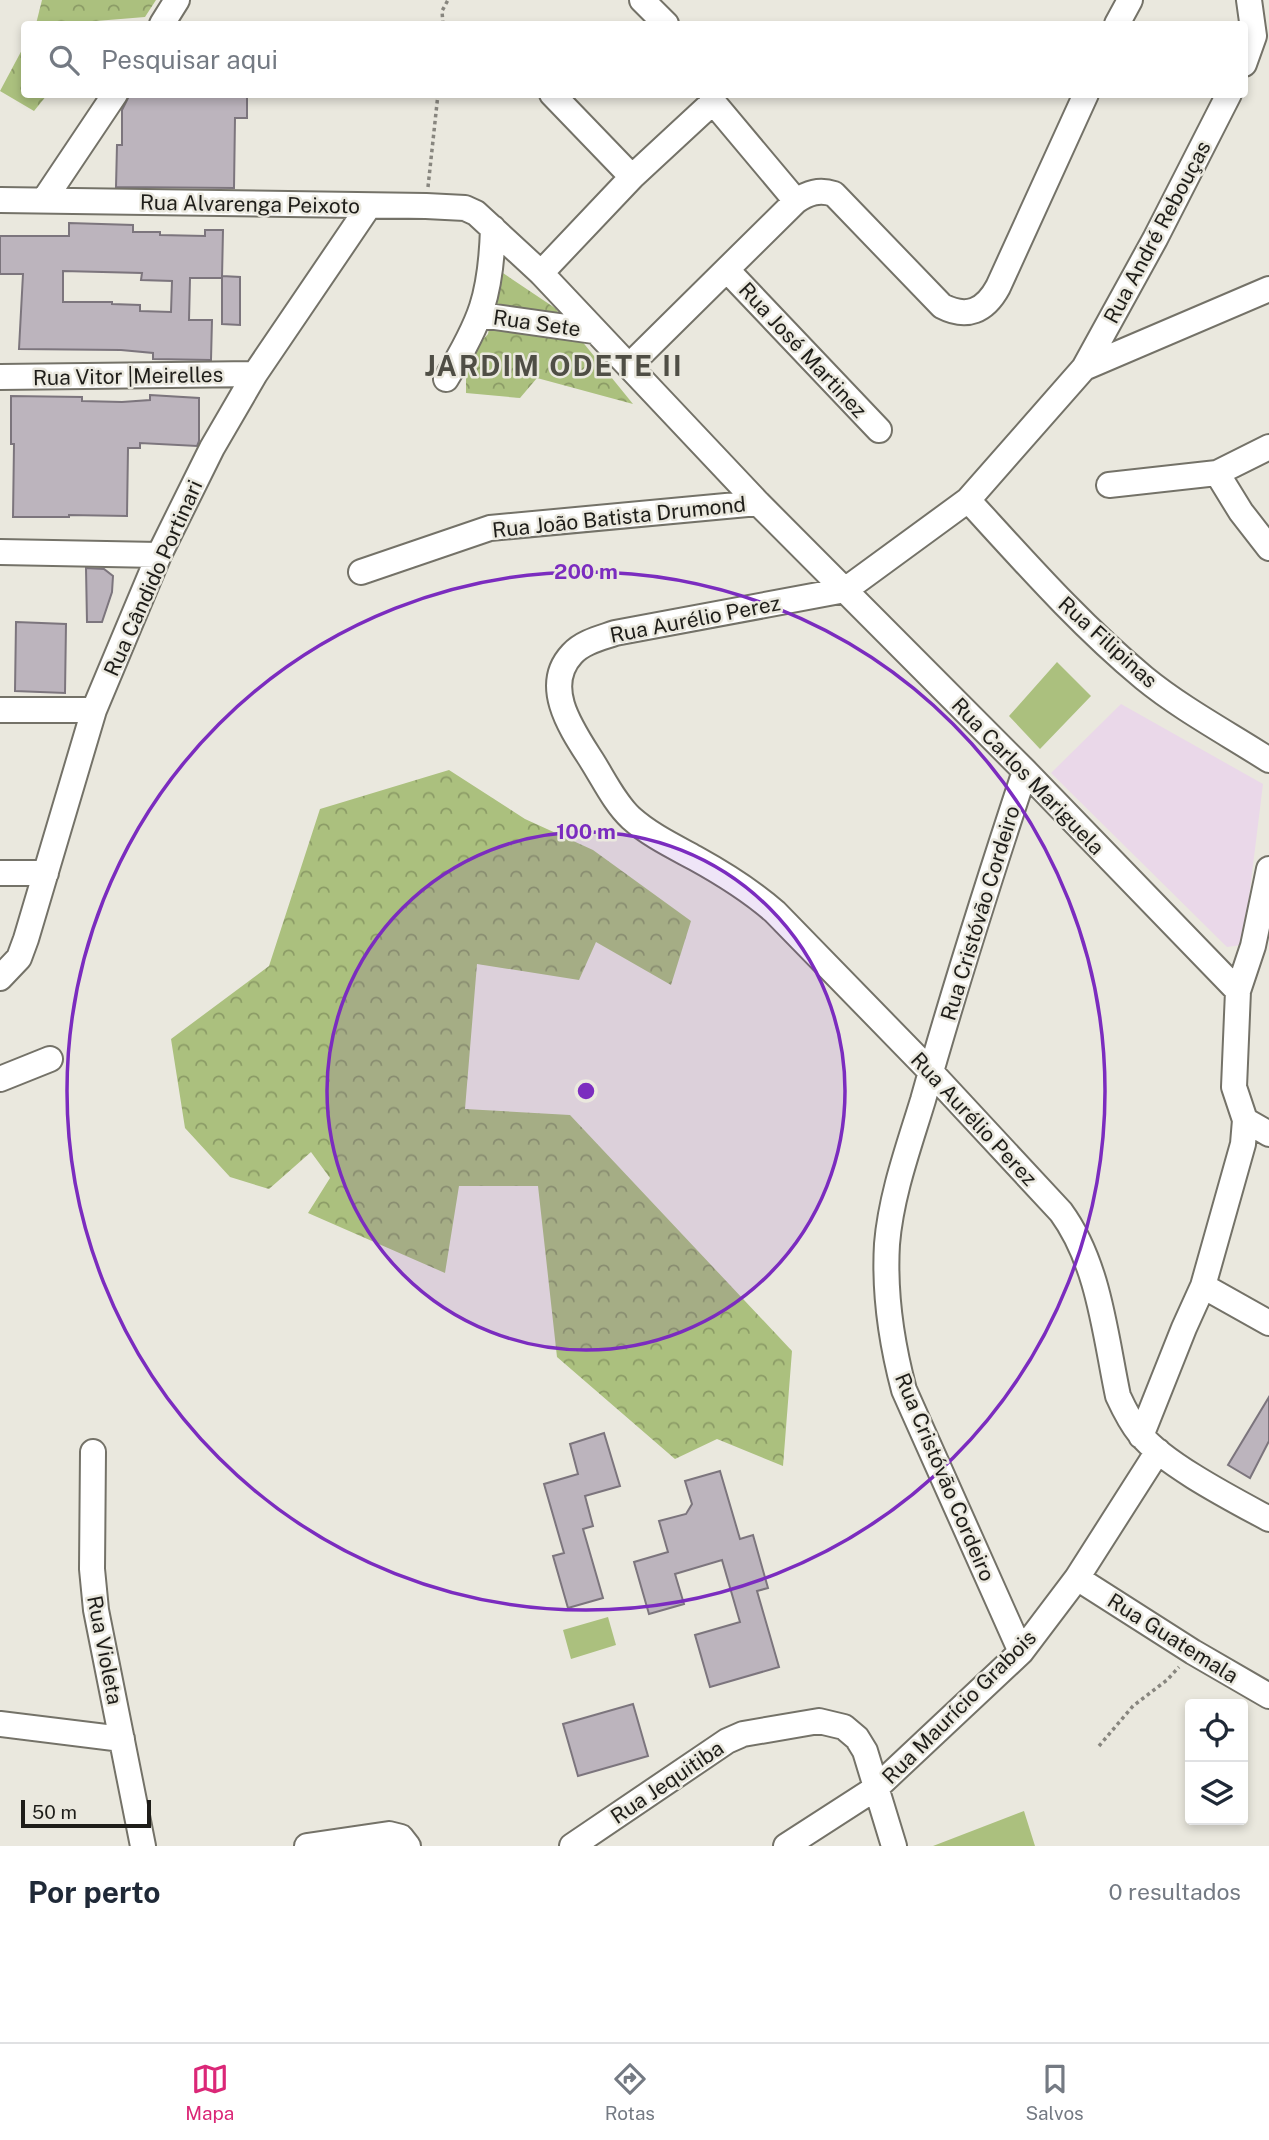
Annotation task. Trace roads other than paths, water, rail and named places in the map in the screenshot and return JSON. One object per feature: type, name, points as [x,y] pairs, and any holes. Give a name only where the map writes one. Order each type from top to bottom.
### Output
[{"type":"street","points":[[164,21],[177,0]]},
{"type":"street","points":[[642,0],[663,21]]},
{"type":"street","points":[[1119,21],[1130,0]]},
{"type":"street","points":[[1248,55],[1255,36],[1250,0]]},
{"type":"street","points":[[44,200],[112,98]]},
{"type":"street","points":[[556,98],[632,177]]},
{"type":"street","points":[[541,273],[712,98],[796,201]]},
{"type":"street","points":[[629,366],[796,201],[807,194],[826,191],[834,194],[942,306],[954,312],[975,310],[985,305],[998,287],[1084,98]]},
{"type":"street","name":"Rua André Rebouças","points":[[1084,368],[1155,239],[1227,98]]},
{"type":"street","name":"Rua Alvarenga Peixoto","points":[[0,200],[426,206],[471,209],[493,228]]},
{"type":"street","name":"Rua Cândido Portinari","points":[[0,978],[19,958],[94,710],[159,555],[212,448],[255,374],[369,206]]},
{"type":"street","points":[[446,379],[481,315],[490,282],[493,228]]},
{"type":"street","name":"Rua Carlos Mariguela","points":[[493,228],[541,273],[758,503],[1025,771],[1238,992]]},
{"type":"street","name":"Rua José Martinez","points":[[727,270],[879,430]]},
{"type":"street","name":"Rua Aurélio Perez","points":[[1149,1443],[1125,1411],[1118,1396],[1084,1249],[1061,1212],[775,912],[750,890],[651,834],[632,819],[621,807],[580,742],[562,706],[562,669],[572,654],[594,640],[615,633],[845,590],[968,500],[1084,368],[1269,289]]},
{"type":"street","name":"Rua Sete","points":[[481,315],[594,331]]},
{"type":"street","name":"Rua Vitor |Meirelles","points":[[0,377],[255,374]]},
{"type":"street","points":[[1109,485],[1217,473],[1269,447]]},
{"type":"street","points":[[1217,473],[1241,512],[1269,548]]},
{"type":"street","name":"Rua Filipinas","points":[[968,500],[1086,626],[1145,678],[1269,760]]},
{"type":"street","name":"Rua João Batista Drumond","points":[[361,572],[490,528],[758,503]]},
{"type":"street","points":[[0,552],[159,555]]},
{"type":"street","points":[[0,710],[94,710]]},
{"type":"street","name":"Rua Cristóvão Cordeiro","points":[[1021,1652],[904,1390],[892,1345],[887,1243],[894,1202],[930,1072],[1025,771]]},
{"type":"street","points":[[1269,869],[1261,950],[1238,992],[1234,1087],[1245,1120],[1243,1144],[1203,1286],[1184,1328],[1149,1443],[1184,1469],[1269,1519]]},
{"type":"street","points":[[0,873],[46,873]]},
{"type":"street","points":[[0,1079],[50,1059]]},
{"type":"street","points":[[1245,1120],[1269,1134]]},
{"type":"street","points":[[1203,1286],[1269,1323]]},
{"type":"street","name":"Rua Maurício Grabois","points":[[786,1846],[876,1788],[1021,1652],[1077,1578],[1149,1443]]},
{"type":"street","name":"Rua Violeta","points":[[93,1452],[92,1569],[96,1610],[143,1846]]},
{"type":"street","name":"Rua Guatemala","points":[[1077,1578],[1193,1652],[1269,1696]]},
{"type":"street","name":"Rua Jequitiba","points":[[572,1846],[726,1741],[766,1729],[819,1721],[844,1727],[858,1738],[865,1751],[894,1846]]},
{"type":"street","points":[[0,1724],[122,1739]]},
{"type":"street","points":[[307,1846],[389,1834],[401,1837],[408,1846]]},
{"type":"district","name":"JARDIM ODETE II","points":[[554,365]]}]
